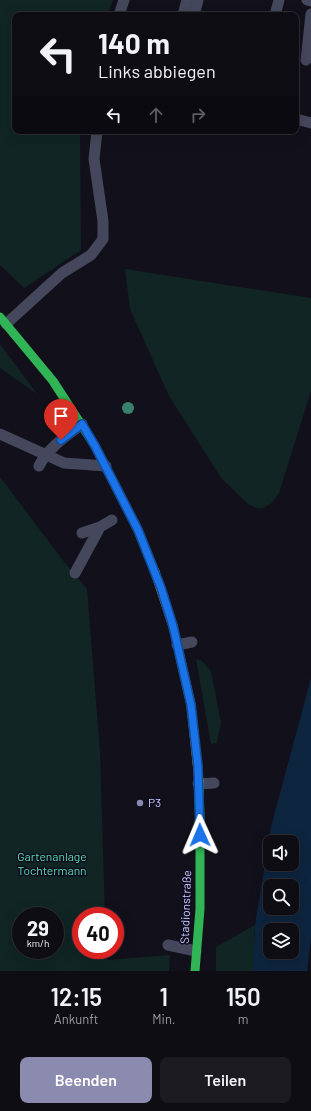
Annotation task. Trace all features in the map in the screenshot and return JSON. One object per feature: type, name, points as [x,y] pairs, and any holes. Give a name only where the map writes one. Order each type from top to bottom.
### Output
[{"type":"street","name":"Stadionstraße","points":[[3,320],[53,381],[82,424],[106,466],[144,545],[161,588],[173,626],[191,705],[198,767],[200,821],[200,909],[195,971]]},
{"type":"lane","points":[[120,12],[124,0]]},
{"type":"lane","points":[[184,12],[187,0]]},
{"type":"lane","points":[[195,12],[198,0]]},
{"type":"lane","points":[[276,12],[279,0]]},
{"type":"lane","points":[[307,0],[311,1]]},
{"type":"lane","points":[[304,59],[311,14]]},
{"type":"lane","points":[[299,120],[311,123]]},
{"type":"lane","points":[[3,320],[62,273],[91,255],[103,239],[103,221],[94,159],[96,134]]},
{"type":"lane","points":[[38,466],[45,454],[82,424]]},
{"type":"lane","points":[[0,434],[64,462],[106,466]]},
{"type":"lane","points":[[82,533],[100,527],[112,520]]},
{"type":"lane","points":[[75,574],[100,527]]},
{"type":"lane","points":[[177,645],[192,642]]},
{"type":"lane","points":[[198,784],[214,783]]},
{"type":"lane","points":[[168,945],[196,950]]},
{"type":"green space","points":[[0,0],[113,0],[108,12],[12,12],[12,134],[80,134],[81,250],[24,288],[0,265]]},
{"type":"green space","points":[[125,269],[311,298],[311,391],[279,493],[272,503],[261,509],[249,505],[222,479],[169,396],[130,309]]},
{"type":"green space","points":[[0,344],[37,394],[0,368]]},
{"type":"green space","name":"Gartenanlage Tochtermann","points":[[0,477],[62,559],[87,589],[100,751],[105,907],[72,907],[72,959],[107,960],[170,955],[169,971],[0,971]]},
{"type":"green space","points":[[196,659],[202,661],[211,671],[221,723],[217,743],[211,744]]},
{"type":"green space","points":[[255,925],[253,971],[216,971],[216,947]]},
{"type":"water","points":[[311,678],[311,937],[307,971],[253,971],[255,925],[264,871],[299,871],[299,835],[270,835]]},
{"type":"traffic: fast","points":[[0,317],[53,381],[95,446],[138,530],[155,572]]},
{"type":"traffic: fast","points":[[195,971],[200,909],[199,781]]},
{"type":"traffic: slow","points":[[155,572],[173,626],[191,705],[199,781]]},
{"type":"place","name":"P3","points":[[140,803]]},
{"type":"route","points":[[61,440],[82,424],[95,446],[138,530],[161,588],[173,626],[191,705],[198,767],[200,835]]}]
